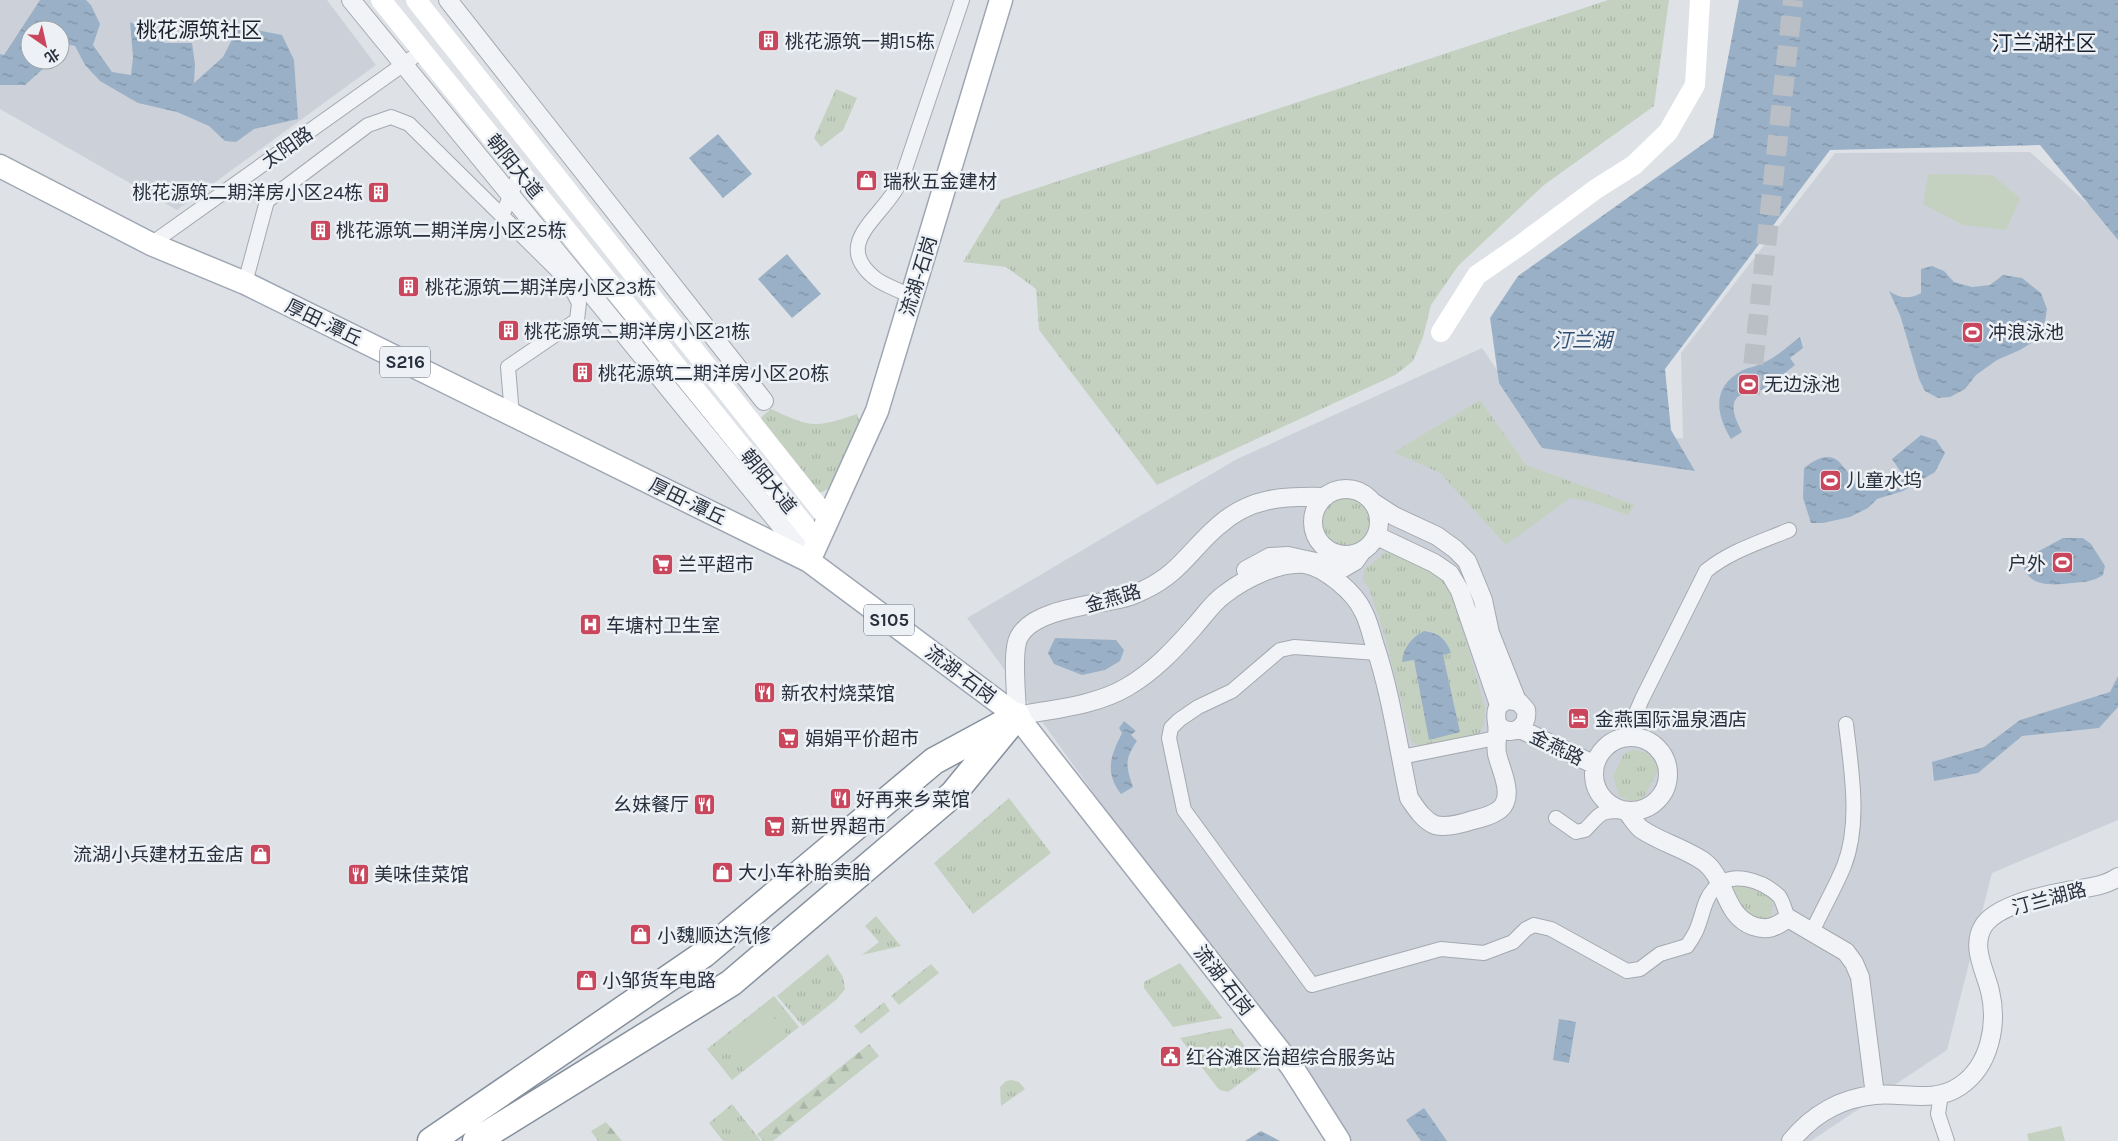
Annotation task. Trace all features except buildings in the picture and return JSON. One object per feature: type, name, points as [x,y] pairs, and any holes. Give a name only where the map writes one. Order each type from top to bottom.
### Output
[{"type":"highway","points":[[431,1141],[704,954],[934,761],[1017,716]]},
{"type":"highway","points":[[476,1141],[731,983],[952,794],[1017,716]]},
{"type":"main road","name":"朝阳大道","points":[[381,0],[520,172],[814,551]]},
{"type":"main road","name":"朝阳大道","points":[[416,0],[828,519]]},
{"type":"main road","name":"流湖-石岗","points":[[1001,0],[877,411],[814,551],[1017,716],[1292,1067],[1339,1141]]},
{"type":"main road","points":[[1441,332],[1477,274],[1522,244],[1596,189],[1634,165],[1668,132],[1696,85],[1700,0]]},
{"type":"main road","name":"厚田-潭丘","points":[[0,166],[151,244],[245,283],[512,415],[814,551]]},
{"type":"street","points":[[351,0],[511,195],[814,551]]},
{"type":"street","points":[[448,0],[764,402]]},
{"type":"street","points":[[912,296],[878,280],[864,267],[858,256],[859,242],[863,230],[892,196],[902,178],[962,0]]},
{"type":"street","name":"太阳路","points":[[151,244],[422,51]]},
{"type":"street","points":[[245,283],[267,201],[368,126],[391,117],[409,124],[566,279],[579,302],[577,320],[508,367],[512,415]]},
{"type":"street","points":[[502,216],[520,172]]},
{"type":"street","name":"金燕路","points":[[1363,611],[1354,597],[1338,581],[1317,569],[1305,564],[1284,566],[1260,574],[1238,585],[1222,596],[1151,671],[1126,688],[1096,700],[1017,716],[1024,650],[1031,636],[1040,628],[1070,618],[1114,609],[1163,591],[1187,575],[1231,530],[1274,507],[1300,506],[1321,502],[1334,491],[1346,489],[1356,490],[1366,495],[1374,504],[1410,524],[1437,536],[1455,549],[1467,561],[1483,600],[1508,703]]},
{"type":"street","points":[[1321,502],[1314,515],[1313,526],[1316,536],[1322,545],[1331,552],[1341,555],[1359,556]]},
{"type":"street","points":[[1017,716],[1113,685],[1151,662],[1223,586],[1270,557],[1288,556],[1303,558],[1343,568],[1371,545],[1377,536],[1380,525],[1379,514],[1374,504]]},
{"type":"street","points":[[1556,818],[1576,832],[1585,830],[1596,816],[1604,811],[1639,810],[1651,805],[1660,797],[1666,786],[1668,773],[1666,761],[1659,750],[1650,742],[1638,737],[1625,738],[1642,698],[1706,571],[1716,562],[1733,553],[1789,530]]},
{"type":"street","name":"金燕路","points":[[1377,536],[1434,563],[1450,574],[1460,591],[1508,703],[1526,710],[1520,727],[1506,738],[1496,740]]},
{"type":"street","name":"金燕路","points":[[1359,556],[1351,577],[1383,671],[1409,798],[1419,813],[1430,823],[1440,826],[1460,824],[1488,816],[1503,806],[1507,798],[1496,740],[1495,714],[1508,703]]},
{"type":"street","points":[[1377,653],[1294,647],[1280,650],[1232,690],[1183,716],[1171,728],[1169,738],[1184,810],[1312,985],[1441,949],[1484,953],[1512,942],[1526,929],[1534,925],[1551,929],[1627,971],[1640,969],[1660,954],[1687,946],[1698,928],[1708,897],[1714,888],[1721,884],[1745,878],[1755,881],[1780,897],[1788,918],[1846,952],[1857,970],[1860,977],[1875,1095]]},
{"type":"street","points":[[1812,932],[1844,865],[1851,840],[1853,783],[1846,724]]},
{"type":"street","name":"金燕路","points":[[1496,740],[1505,730],[1520,727],[1597,761]]},
{"type":"street","name":"金燕路","points":[[1625,738],[1614,741],[1605,748],[1597,761],[1594,777],[1601,794],[1614,807],[1626,811],[1640,828],[1704,862],[1721,884],[1732,910],[1746,924],[1761,929],[1772,928],[1788,918]]},
{"type":"street","points":[[1401,760],[1496,740]]},
{"type":"street","name":"汀兰湖路","points":[[1791,1141],[1802,1126],[1823,1111],[1847,1102],[1875,1095],[1920,1097],[1941,1094],[1959,1087],[1976,1074],[1987,1052],[1992,1028],[1990,991],[1979,954],[1979,938],[1984,925],[1997,913],[2022,903],[2113,881],[2118,877]]},
{"type":"street","points":[[1941,1094],[1938,1114],[1947,1141]]},
{"type":"shaded area","points":[[0,0],[327,0],[376,65],[177,210],[0,109]]},
{"type":"shaded area","name":"金燕国际温泉酒店","points":[[2030,152],[2118,231],[2118,820],[1992,873],[1947,1050],[1811,1141],[1345,1141],[967,618],[1237,459],[1482,348],[1550,447],[1683,438],[1681,353],[1835,153]]},
{"type":"green space","points":[[1608,0],[1669,0],[1654,106],[1544,185],[1458,266],[1431,305],[1423,337],[1413,361],[1395,375],[1157,485],[1039,330],[1036,289],[1006,267],[963,262],[1001,200]]},
{"type":"green space","points":[[836,89],[857,98],[843,130],[821,147],[814,138]]},
{"type":"green space","points":[[1928,174],[1992,175],[2020,198],[2006,230],[1963,225],[1923,204]]},
{"type":"green space","points":[[1480,400],[1526,465],[1635,505],[1628,515],[1591,502],[1570,498],[1506,545],[1440,473],[1394,452]]},
{"type":"green space","points":[[771,409],[796,420],[814,424],[832,422],[857,414],[860,423],[836,485],[818,494],[758,420]]},
{"type":"green space","points":[[1343,495],[1353,495],[1363,499],[1371,507],[1375,522],[1371,537],[1363,545],[1353,549],[1343,549],[1333,545],[1325,537],[1321,527],[1321,517],[1325,507],[1333,499]]},
{"type":"green space","points":[[1389,549],[1397,549],[1444,579],[1454,598],[1485,708],[1484,724],[1478,736],[1418,746],[1411,741],[1386,640],[1369,588],[1363,581],[1364,570]]},
{"type":"green space","points":[[1633,750],[1649,754],[1662,764],[1639,805],[1619,796],[1613,776],[1624,753]]},
{"type":"green space","points":[[1009,798],[1051,853],[973,914],[934,863]]},
{"type":"green space","points":[[1745,884],[1773,900],[1771,918],[1756,919],[1750,917],[1737,904],[1730,891],[1736,885]]},
{"type":"green space","points":[[876,916],[901,946],[862,955],[879,942],[865,926]]},
{"type":"green space","points":[[828,954],[843,977],[845,989],[837,999],[803,1026],[777,996]]},
{"type":"green space","points":[[1180,963],[1222,1018],[1173,1027],[1144,988],[1144,982]]},
{"type":"green space","points":[[931,964],[939,973],[899,1005],[891,996]]},
{"type":"green space","points":[[774,996],[799,1027],[732,1080],[707,1049]]},
{"type":"green space","points":[[884,1002],[890,1011],[861,1034],[854,1026]]},
{"type":"green space","points":[[765,1007],[788,1036],[744,1070],[721,1042]]},
{"type":"green space","points":[[1231,1028],[1261,1068],[1228,1092],[1220,1090],[1216,1086],[1180,1038]]},
{"type":"green space","points":[[869,1044],[879,1056],[773,1141],[763,1141],[757,1134]]},
{"type":"green space","points":[[1006,1081],[1019,1082],[1025,1089],[1001,1106],[1000,1087]]},
{"type":"green space","points":[[732,1104],[761,1141],[723,1141],[709,1123]]},
{"type":"green space","points":[[606,1122],[622,1141],[598,1141],[591,1131]]},
{"type":"green space","points":[[2061,1126],[2065,1141],[2029,1141],[2027,1134]]},
{"type":"water","points":[[40,0],[86,0],[91,5],[100,24],[93,45],[112,72],[131,75],[133,57],[130,22],[165,43],[192,43],[195,64],[194,83],[223,57],[238,28],[282,35],[294,60],[298,119],[254,129],[236,142],[225,141],[209,126],[177,112],[138,103],[100,81],[85,65],[75,46],[70,45],[70,20],[27,20]]},
{"type":"water","name":"汀兰湖","points":[[1739,0],[2118,0],[2118,240],[2040,145],[1830,150],[1665,369],[1671,430],[1695,471],[1542,448],[1499,383],[1490,318],[1518,276],[1713,137]]},
{"type":"water","points":[[20,31],[20,70],[42,70],[25,85],[0,85],[0,54],[4,55]]},
{"type":"water","points":[[718,134],[752,174],[723,198],[689,158]]},
{"type":"water","points":[[787,254],[821,294],[792,318],[758,279]]},
{"type":"water","name":"冲浪泳池","points":[[1932,266],[1944,271],[1954,282],[1972,287],[1990,285],[2003,275],[2022,278],[2041,293],[2047,309],[2044,327],[2033,342],[1997,360],[1976,375],[1965,389],[1950,397],[1938,398],[1925,391],[1919,379],[1900,315],[1889,291],[1905,297],[1912,297],[1921,293],[1921,269]]},
{"type":"water","name":"无边泳池","points":[[1800,337],[1803,348],[1790,358],[1795,365],[1767,387],[1743,394],[1735,401],[1734,411],[1742,432],[1731,439],[1722,419],[1719,401],[1721,392],[1726,384],[1733,376],[1774,357]]},
{"type":"water","name":"儿童水坞","points":[[1921,435],[1936,440],[1945,453],[1935,472],[1903,491],[1877,499],[1868,508],[1850,517],[1823,523],[1811,523],[1803,498],[1804,468],[1818,459],[1832,457],[1838,460],[1849,473],[1862,483],[1876,487],[1890,486],[1905,478],[1892,459]]},
{"type":"water","name":"户外","points":[[2063,538],[2083,538],[2091,544],[2105,566],[2103,575],[2088,581],[2055,584],[2040,583],[2033,580],[2024,569],[2022,560]]},
{"type":"water","points":[[1424,631],[1441,637],[1451,653],[1443,655],[1460,732],[1429,740],[1414,660],[1402,662],[1408,644]]},
{"type":"water","points":[[1055,638],[1116,640],[1124,650],[1120,661],[1105,670],[1082,675],[1054,664],[1048,653]]},
{"type":"water","points":[[2118,676],[2118,707],[2099,728],[2022,736],[1978,773],[1934,781],[1932,762],[1984,747],[2020,720],[2110,692]]},
{"type":"water","points":[[1124,721],[1136,731],[1131,735],[1137,741],[1128,758],[1129,774],[1133,787],[1121,794],[1112,778],[1111,764],[1112,756],[1122,733],[1119,728]]},
{"type":"water","points":[[1559,1019],[1576,1022],[1569,1063],[1553,1060]]},
{"type":"water","points":[[1424,1108],[1447,1141],[1421,1141],[1406,1120]]},
{"type":"water","points":[[1261,1131],[1280,1141],[1245,1141]]},
{"type":"tunnel","points":[[1750,394],[1793,0]]},
{"type":"place","name":"桃花源筑一期15栋","points":[[769,41]]},
{"type":"place","name":"瑞秋五金建材","points":[[867,181]]},
{"type":"place","name":"桃花源筑二期洋房小区24栋","points":[[379,192]]},
{"type":"place","name":"桃花源筑二期洋房小区25栋","points":[[320,230]]},
{"type":"place","name":"桃花源筑二期洋房小区23栋","points":[[409,287]]},
{"type":"place","name":"桃花源筑二期洋房小区21栋","points":[[508,331]]},
{"type":"place","name":"冲浪泳池","points":[[1972,332]]},
{"type":"place","name":"桃花源筑二期洋房小区20栋","points":[[582,373]]},
{"type":"place","name":"无边泳池","points":[[1748,384]]},
{"type":"place","name":"儿童水坞","points":[[1830,480]]},
{"type":"place","name":"户外","points":[[2062,563]]},
{"type":"place","name":"兰平超市","points":[[662,564]]},
{"type":"place","name":"车塘村卫生室","points":[[590,625]]},
{"type":"place","name":"新农村烧菜馆","points":[[765,693]]},
{"type":"place","name":"金燕国际温泉酒店","points":[[1579,719]]},
{"type":"place","name":"娟娟平价超市","points":[[789,738]]},
{"type":"place","name":"好再来乡菜馆","points":[[840,799]]},
{"type":"place","name":"幺妹餐厅","points":[[705,804]]},
{"type":"place","name":"新世界超市","points":[[775,826]]},
{"type":"place","name":"流湖小兵建材五金店","points":[[260,854]]},
{"type":"place","name":"大小车补胎卖胎","points":[[722,872]]},
{"type":"place","name":"美味佳菜馆","points":[[358,874]]},
{"type":"place","name":"小魏顺达汽修","points":[[641,935]]},
{"type":"place","name":"小邹货车电路","points":[[586,980]]},
{"type":"place","name":"红谷滩区治超综合服务站","points":[[1170,1057]]},
{"type":"district","name":"桃花源筑社区","points":[[199,30]]},
{"type":"district","name":"汀兰湖社区","points":[[2044,43]]}]
